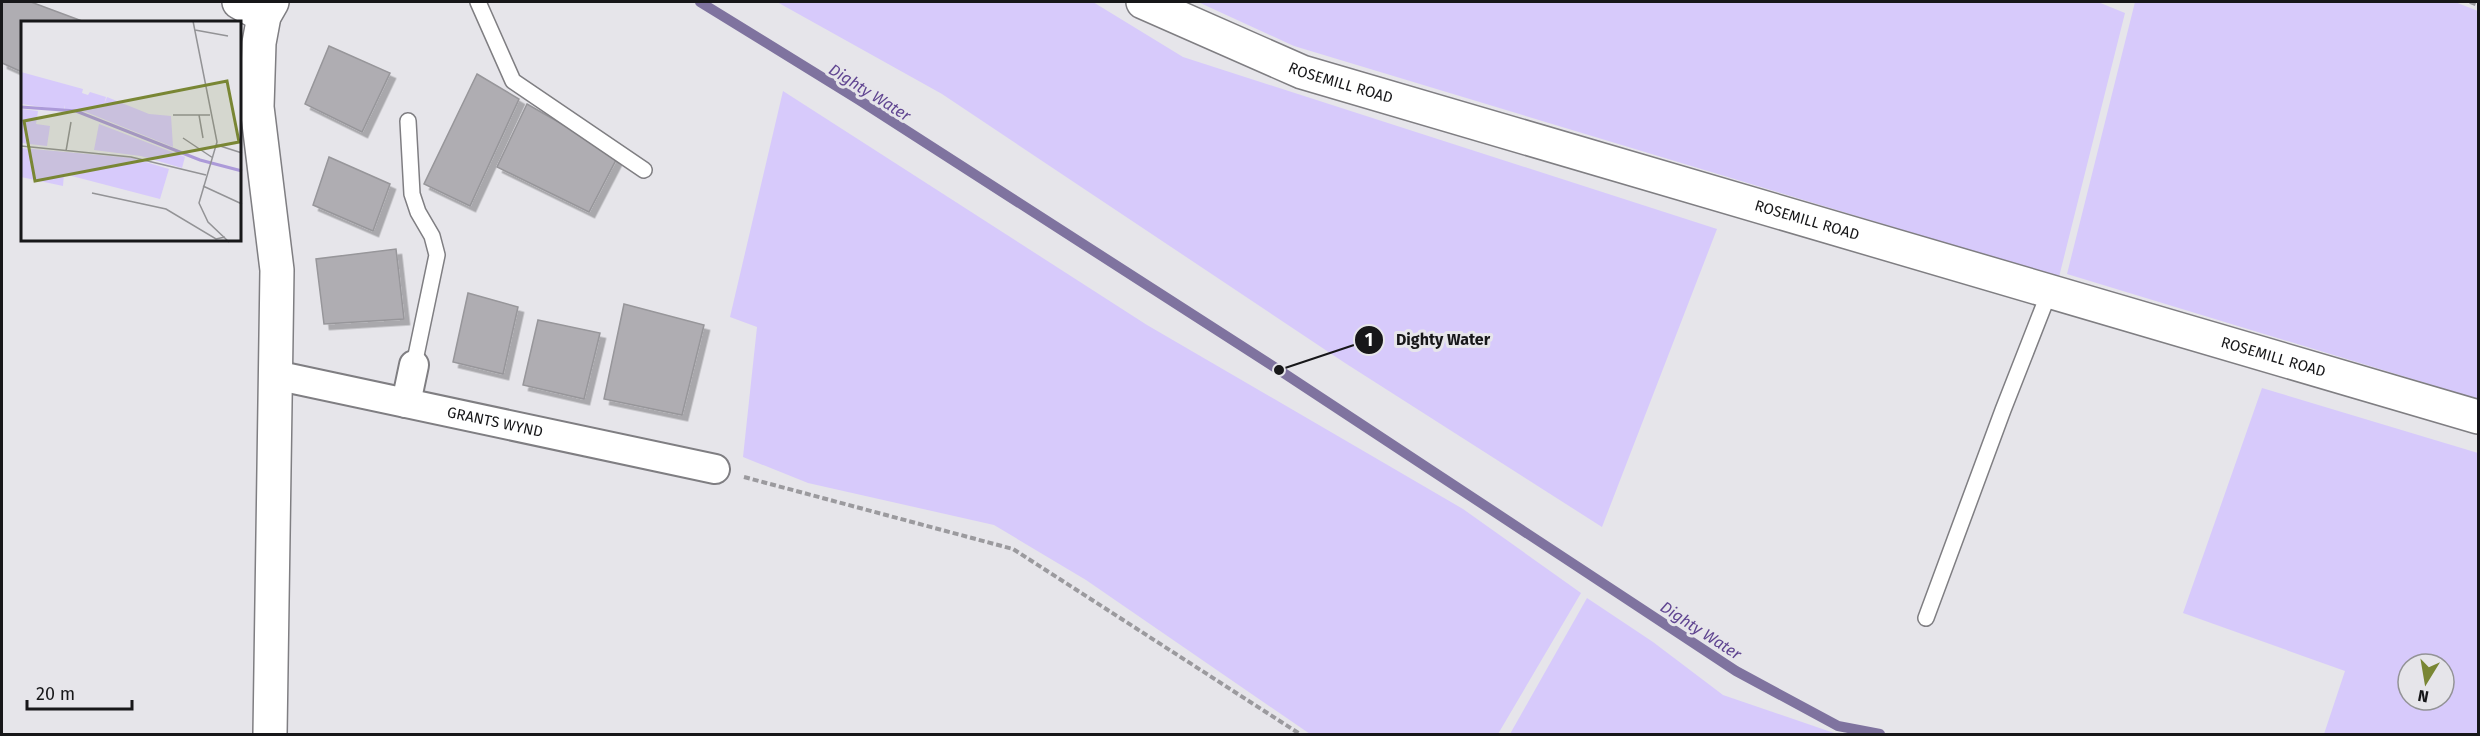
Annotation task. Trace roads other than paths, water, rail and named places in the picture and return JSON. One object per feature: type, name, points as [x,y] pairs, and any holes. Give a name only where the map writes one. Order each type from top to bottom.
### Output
[{"type":"street","name":"ROSEMILL ROAD","points":[[1143,2],[1302,72],[2478,417]]},
{"type":"street","points":[[259,6],[257,107],[277,270],[270,735]]},
{"type":"street","points":[[406,403],[414,365]]},
{"type":"street","name":"GRANTS WYND","points":[[275,375],[715,469]]},
{"type":"lane","points":[[478,2],[513,81],[644,170]]},
{"type":"lane","points":[[408,122],[412,194],[418,212],[432,236],[437,255],[414,365]]},
{"type":"lane","points":[[1926,618],[1998,421],[2050,290]]},
{"type":"waterway","name":"Dighty Water","points":[[700,2],[859,100],[1279,370],[1736,671],[1838,726],[1880,734]]},
{"type":"place","name":"Dighty Water","points":[[1279,370]]}]
